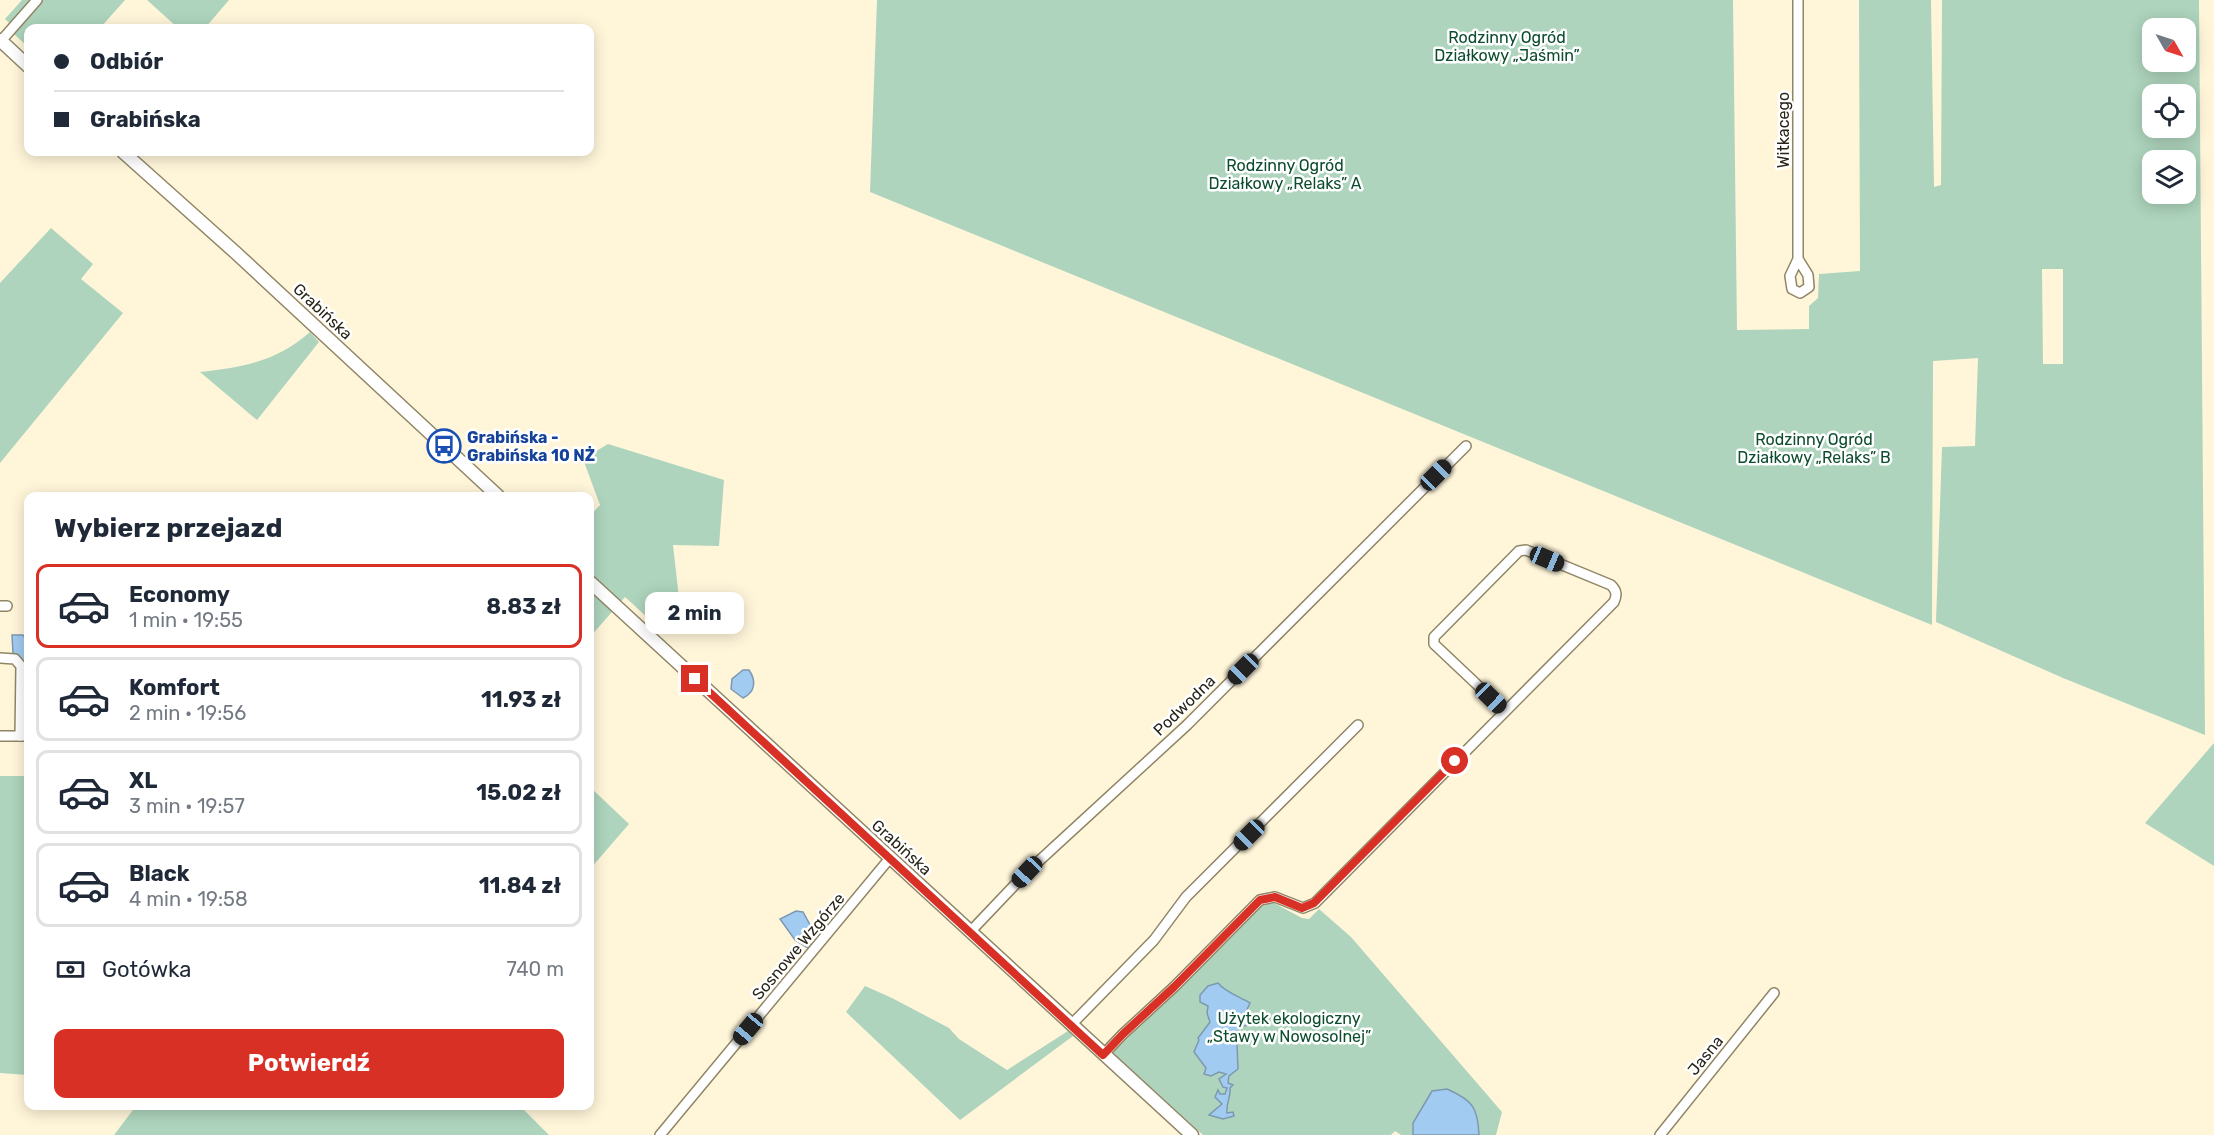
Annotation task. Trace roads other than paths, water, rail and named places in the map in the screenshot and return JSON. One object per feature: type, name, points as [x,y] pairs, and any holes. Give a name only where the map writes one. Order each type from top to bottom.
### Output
[{"type":"street","points":[[24,62],[0,40],[37,0]]},
{"type":"street","name":"Witkacego","points":[[1798,0],[1798,259]]},
{"type":"street","name":"Grabińska","points":[[127,156],[494,492]]},
{"type":"street","name":"Podwodna","points":[[970,932],[1033,866],[1187,725],[1466,446]]},
{"type":"street","points":[[1103,1055],[1260,900],[1275,897],[1302,908],[1314,903],[1614,602],[1617,593],[1611,585],[1526,550],[1519,550],[1434,637],[1434,644],[1505,711]]},
{"type":"street","name":"Grabińska","points":[[594,586],[1192,1135]]},
{"type":"street","points":[[0,658],[15,659],[21,666],[24,736],[0,736]]},
{"type":"street","points":[[1071,1025],[1154,940],[1186,897],[1358,725]]},
{"type":"street","name":"Sosnowe Wzgórze","points":[[660,1135],[890,858]]},
{"type":"street","name":"Jasna","points":[[1660,1135],[1774,993]]},
{"type":"water","points":[[12,635],[23,635],[24,665],[21,659],[13,653]]},
{"type":"water","points":[[743,670],[749,670],[754,686],[743,698],[731,689],[732,679]]},
{"type":"water","points":[[796,911],[803,912],[814,932],[804,939],[811,945],[808,948],[795,940],[780,919]]},
{"type":"water","points":[[1218,983],[1229,992],[1250,1003],[1244,1016],[1249,1025],[1239,1027],[1238,1069],[1229,1076],[1228,1083],[1233,1085],[1230,1088],[1227,1113],[1233,1112],[1234,1116],[1223,1119],[1209,1115],[1222,1104],[1215,1097],[1218,1090],[1220,1094],[1225,1094],[1227,1088],[1223,1087],[1219,1079],[1226,1074],[1219,1072],[1211,1076],[1204,1074],[1206,1068],[1194,1052],[1198,1038],[1210,1022],[1207,1013],[1208,1006],[1200,1002],[1200,995],[1208,986]]},
{"type":"water","points":[[1447,1089],[1468,1101],[1472,1106],[1477,1118],[1479,1135],[1413,1135],[1413,1123],[1432,1091]]},
{"type":"place","name":"Grabińska - Grabińska 10 NŻ","points":[[444,446]]},
{"type":"park label","name":"Rodzinny Ogród Działkowy „Jaśmin”","points":[[1507,46]]},
{"type":"park label","name":"Rodzinny Ogród Działkowy „Relaks” A","points":[[1285,174]]},
{"type":"park label","name":"Rodzinny Ogród Działkowy „Relaks” B","points":[[1814,448]]},
{"type":"park label","name":"Użytek ekologiczny „Stawy w Nowosolnej”","points":[[1289,1027]]}]
